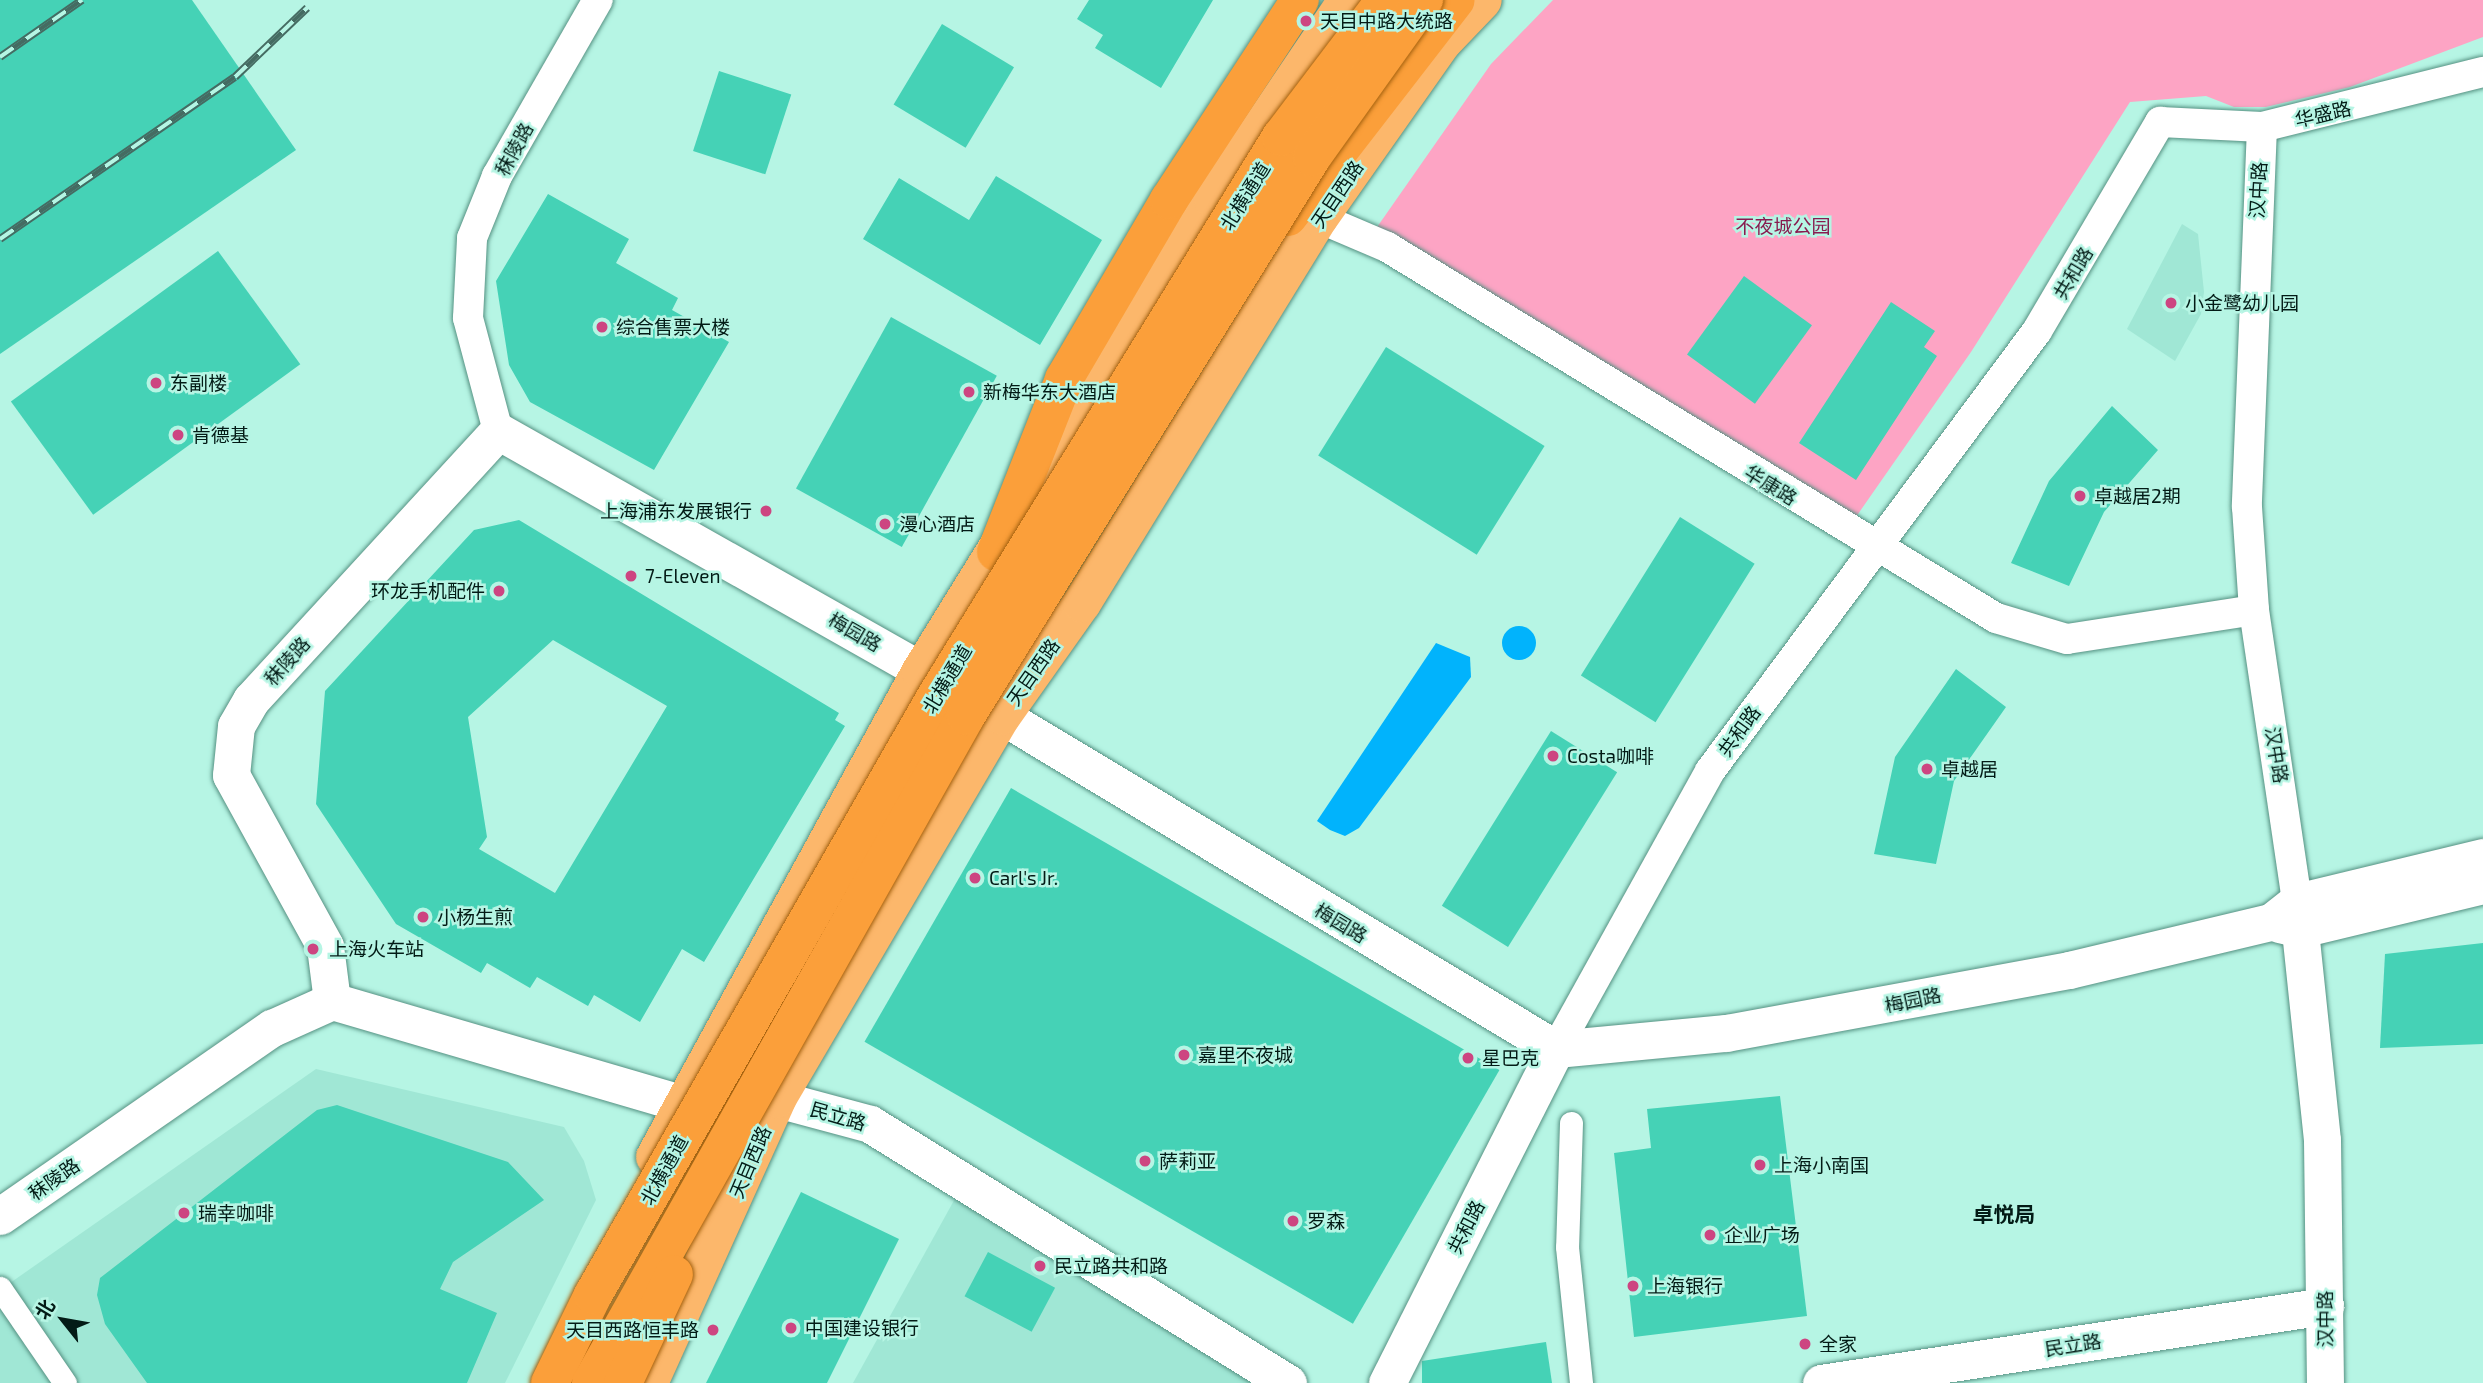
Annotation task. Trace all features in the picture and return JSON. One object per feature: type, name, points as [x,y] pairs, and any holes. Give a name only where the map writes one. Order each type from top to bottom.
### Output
[{"type":"highway","points":[[996,552],[1064,379],[1176,189],[1300,0]]},
{"type":"highway","name":"北横通道","points":[[551,1383],[606,1271],[934,698],[1281,137],[1385,0]]},
{"type":"highway","name":"北横通道","points":[[591,1383],[823,964],[966,716],[1245,265],[1424,0]]},
{"type":"highway","points":[[1245,265],[1331,167],[1456,0]]},
{"type":"highway","points":[[623,1383],[823,964]]},
{"type":"main road","points":[[551,1383],[680,1104],[921,671],[1213,199],[1347,0]]},
{"type":"main road","name":"天目西路","points":[[649,1383],[777,1098],[1002,716],[1082,603],[1320,218],[1441,43],[1483,0]]},
{"type":"main road","points":[[615,1383],[729,1147],[777,1098]]},
{"type":"street","name":"秣陵路","points":[[0,1216],[272,1028],[332,1001],[325,946],[231,775],[236,726],[251,700],[498,431],[468,318],[472,238],[498,176],[598,0]]},
{"type":"street","name":"华盛路","points":[[2160,122],[2262,127],[2483,72]]},
{"type":"street","name":"共和路","points":[[1387,1383],[1556,1049],[1710,771],[2049,313],[2160,122]]},
{"type":"street","name":"汉中路","points":[[2262,127],[2247,414],[2254,610],[2290,917],[2322,1140],[2325,1383]]},
{"type":"street","name":"华康路","points":[[1320,218],[1387,247],[1874,549],[1996,618],[2067,639],[2254,610]]},
{"type":"street","name":"梅园路","points":[[498,431],[1002,716],[1556,1049],[1726,1032],[1875,1009],[2290,917],[2483,885]]},
{"type":"street","name":"梅园路","points":[[2290,917],[2483,857]]},
{"type":"street","name":"民立路","points":[[332,1001],[680,1104],[777,1098],[870,1124],[1288,1383]]},
{"type":"street","points":[[1571,1122],[1567,1247],[1581,1383]]},
{"type":"street","points":[[0,1288],[65,1383]]},
{"type":"street","name":"民立路","points":[[1821,1383],[2325,1306]]},
{"type":"shaded area","name":"小金鹭幼儿园","points":[[2182,224],[2198,234],[2204,292],[2201,314],[2175,361],[2127,329]]},
{"type":"shaded area","points":[[316,1069],[564,1127],[584,1161],[596,1200],[505,1383],[0,1383],[0,1290]]},
{"type":"shaded area","points":[[957,1195],[1260,1383],[853,1383]]},
{"type":"green space","name":"不夜城公园","points":[[1553,0],[2483,0],[2483,37],[2350,87],[2266,107],[2234,107],[2206,96],[2130,102],[1971,352],[1842,537],[1375,230],[1491,64]]},
{"type":"water","points":[[1519,626],[1531,631],[1536,643],[1531,655],[1519,660],[1507,655],[1502,643],[1507,631]]},
{"type":"water","points":[[1436,643],[1470,657],[1471,677],[1359,828],[1345,836],[1330,830],[1317,821]]},
{"type":"building","points":[[0,0],[192,0],[296,150],[0,354]]},
{"type":"building","points":[[1089,0],[1213,0],[1161,88],[1095,48],[1103,35],[1077,19]]},
{"type":"building","points":[[942,24],[1014,67],[966,148],[894,105]]},
{"type":"building","points":[[719,71],[791,94],[765,174],[693,151]]},
{"type":"building","points":[[996,176],[1102,240],[1040,345],[863,239],[899,178],[969,220]]},
{"type":"building","name":"综合售票大楼","points":[[548,194],[629,239],[616,263],[678,298],[672,310],[729,342],[654,470],[530,402],[509,365],[496,281]]},
{"type":"building","name":"东副楼","points":[[218,251],[300,364],[93,515],[11,401]]},
{"type":"building","points":[[1744,276],[1812,325],[1755,404],[1687,354]]},
{"type":"building","points":[[1891,302],[1935,331],[1924,347],[1937,356],[1856,480],[1799,443]]},
{"type":"building","points":[[891,317],[997,376],[902,547],[796,488]]},
{"type":"building","points":[[1386,347],[1545,446],[1477,555],[1318,456]]},
{"type":"building","name":"卓越居2期","points":[[2112,406],[2158,450],[2104,512],[2069,586],[2011,563],[2049,481]]},
{"type":"building","points":[[1680,517],[1755,564],[1656,722],[1581,676]]},
{"type":"building","points":[[519,520],[839,713],[835,720],[845,726],[704,962],[682,949],[640,1022],[594,995],[588,1006],[537,977],[530,988],[487,963],[481,973],[396,924],[316,804],[325,691],[474,530]],"holes":[[[553,640],[667,706],[555,893],[479,849],[487,837],[468,717]]]},
{"type":"building","name":"卓越居","points":[[1956,669],[2006,707],[1954,781],[1936,864],[1874,854],[1895,757]]},
{"type":"building","points":[[1551,731],[1617,772],[1508,947],[1442,906]]},
{"type":"building","name":"嘉里不夜城","points":[[1011,788],[1499,1070],[1353,1324],[865,1042]]},
{"type":"building","points":[[2483,943],[2483,1044],[2380,1048],[2385,954]]},
{"type":"building","name":"企业广场","points":[[1780,1096],[1807,1316],[1634,1337],[1614,1153],[1651,1148],[1647,1109]]},
{"type":"building","points":[[337,1105],[508,1162],[544,1200],[453,1262],[440,1289],[497,1313],[467,1383],[147,1383],[105,1324],[97,1295],[100,1278],[317,1110]]},
{"type":"building","points":[[801,1192],[899,1239],[827,1383],[706,1383]]},
{"type":"building","points":[[988,1252],[1055,1288],[1032,1332],[965,1296]]},
{"type":"building","points":[[1546,1342],[1552,1383],[1422,1383],[1422,1361]]},
{"type":"railway","points":[[0,57],[82,0]]},
{"type":"railway","points":[[0,239],[235,77],[307,8]]},
{"type":"place","name":"天目中路大统路","points":[[1306,21]]},
{"type":"place","name":"小金鹭幼儿园","points":[[2171,303]]},
{"type":"place","name":"综合售票大楼","points":[[602,327]]},
{"type":"place","name":"东副楼","points":[[156,383]]},
{"type":"place","name":"新梅华东大酒店","points":[[969,392]]},
{"type":"place","name":"肯德基","points":[[178,435]]},
{"type":"place","name":"卓越居2期","points":[[2080,496]]},
{"type":"place","name":"上海浦东发展银行","points":[[766,511]]},
{"type":"place","name":"漫心酒店","points":[[885,524]]},
{"type":"place","name":"7-Eleven","points":[[631,576]]},
{"type":"place","name":"环龙手机配件","points":[[499,591]]},
{"type":"place","name":"Costa咖啡","points":[[1553,756]]},
{"type":"place","name":"卓越居","points":[[1927,769]]},
{"type":"place","name":"Carl's Jr.","points":[[975,878]]},
{"type":"place","name":"小杨生煎","points":[[423,917]]},
{"type":"place","name":"上海火车站","points":[[313,949]]},
{"type":"place","name":"嘉里不夜城","points":[[1184,1055]]},
{"type":"place","name":"星巴克","points":[[1468,1058]]},
{"type":"place","name":"萨莉亚","points":[[1145,1161]]},
{"type":"place","name":"上海小南国","points":[[1760,1165]]},
{"type":"place","name":"瑞幸咖啡","points":[[184,1213]]},
{"type":"place","name":"罗森","points":[[1293,1221]]},
{"type":"place","name":"企业广场","points":[[1710,1235]]},
{"type":"place","name":"民立路共和路","points":[[1040,1266]]},
{"type":"place","name":"上海银行","points":[[1633,1286]]},
{"type":"place","name":"中国建设银行","points":[[791,1328]]},
{"type":"place","name":"天目西路恒丰路","points":[[713,1330]]},
{"type":"place","name":"全家","points":[[1805,1344]]},
{"type":"district","name":"卓悦局","points":[[2004,1214]]}]
